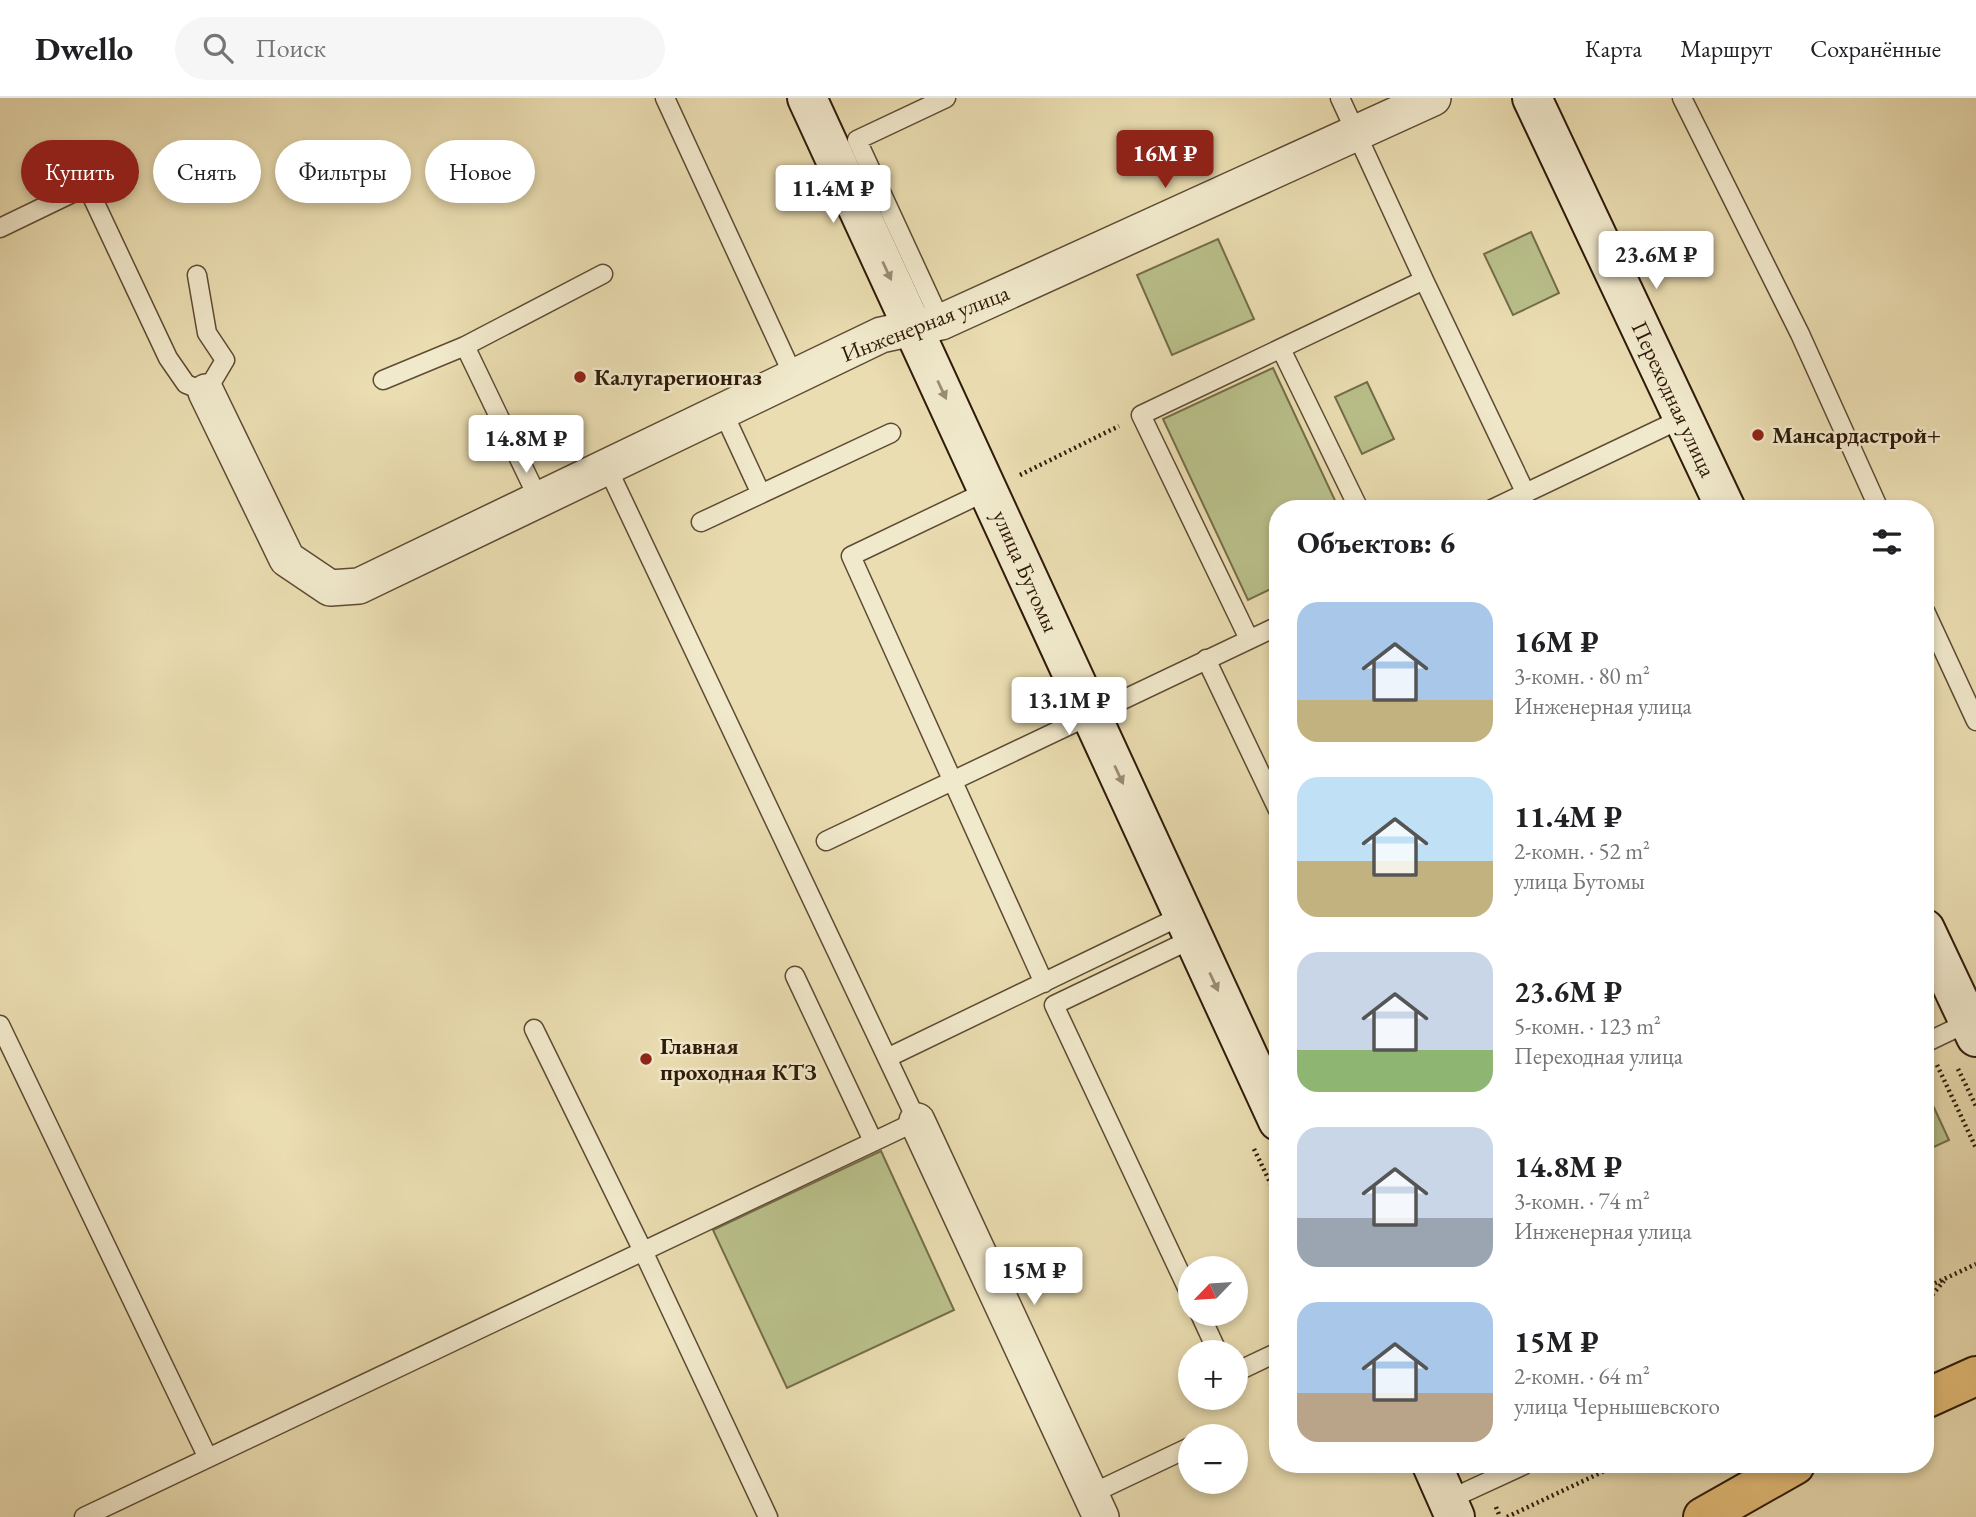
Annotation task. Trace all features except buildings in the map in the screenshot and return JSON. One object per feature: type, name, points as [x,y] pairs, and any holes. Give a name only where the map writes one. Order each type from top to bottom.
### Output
[{"type":"main road","points":[[1934,1395],[1976,1376]]},
{"type":"main road","points":[[1703,1517],[1740,1508],[1785,1473]]},
{"type":"street","name":"улица Бутомы","points":[[807,98],[927,325],[1001,484],[1091,713],[1189,927],[1269,1092]]},
{"type":"street","name":"Инженерная улица","points":[[206,392],[288,559],[330,588],[359,586],[881,335],[927,325],[1433,98]]},
{"type":"street","name":"Переходная улица","points":[[1532,98],[1722,500]]},
{"type":"street","points":[[1934,948],[1972,1029]]},
{"type":"street","points":[[917,1121],[1096,1506]]},
{"type":"street","points":[[1436,1473],[1451,1508]]},
{"type":"lane","points":[[665,98],[794,377]]},
{"type":"lane","points":[[927,325],[856,140],[946,98]]},
{"type":"lane","points":[[1340,98],[1526,494]]},
{"type":"lane","points":[[1682,98],[1800,334],[1875,500]]},
{"type":"lane","points":[[0,228],[86,186],[168,358],[186,384],[206,392],[225,360],[207,333],[197,275]]},
{"type":"lane","points":[[383,380],[465,345],[603,274]]},
{"type":"lane","points":[[1249,639],[1141,415],[1424,280]]},
{"type":"lane","points":[[465,345],[539,499]]},
{"type":"lane","points":[[1281,348],[1355,500]]},
{"type":"lane","points":[[723,412],[761,494]]},
{"type":"lane","points":[[1512,500],[1683,418]]},
{"type":"lane","points":[[701,522],[891,433]]},
{"type":"lane","points":[[84,1517],[917,1121],[607,467]]},
{"type":"lane","points":[[1001,484],[851,556],[1044,983]]},
{"type":"lane","points":[[825,841],[1269,630]]},
{"type":"lane","points":[[1934,631],[1976,722]]},
{"type":"lane","points":[[1206,659],[1269,791]]},
{"type":"lane","points":[[887,1058],[1044,983],[1189,927]]},
{"type":"lane","points":[[1178,1268],[1054,1005],[1189,927]]},
{"type":"lane","points":[[795,976],[873,1141]]},
{"type":"lane","points":[[0,1025],[208,1458]]},
{"type":"lane","points":[[534,1029],[643,1251],[768,1517]]},
{"type":"lane","points":[[1934,1040],[1972,1029]]},
{"type":"lane","points":[[1248,1366],[1269,1356]]},
{"type":"lane","points":[[1096,1506],[1178,1455]]},
{"type":"lane","points":[[1451,1508],[1510,1473]]},
{"type":"path","points":[[1001,484],[1141,415]]},
{"type":"path","points":[[1934,1059],[1976,1148]]},
{"type":"path","points":[[1934,1284],[1976,1264]]},
{"type":"path","points":[[1934,1293],[1947,1278]]},
{"type":"path","points":[[1507,1517],[1600,1473]]},
{"type":"green space","points":[[1531,232],[1559,293],[1513,315],[1484,254]]},
{"type":"green space","points":[[1218,239],[1254,319],[1172,355],[1137,275]]},
{"type":"green space","points":[[1273,368],[1335,500],[1269,500],[1269,590],[1248,600],[1163,419]]},
{"type":"green space","points":[[1367,382],[1394,439],[1362,454],[1335,397]]},
{"type":"green space","points":[[1934,1108],[1949,1140],[1934,1147]]},
{"type":"green space","points":[[881,1151],[954,1310],[787,1388],[713,1230]]},
{"type":"place","name":"Калугарегионгаз","points":[[580,377]]},
{"type":"place","name":"Мансардастрой+","points":[[1758,435]]},
{"type":"place","name":"Главная проходная КТЗ","points":[[646,1059]]}]
